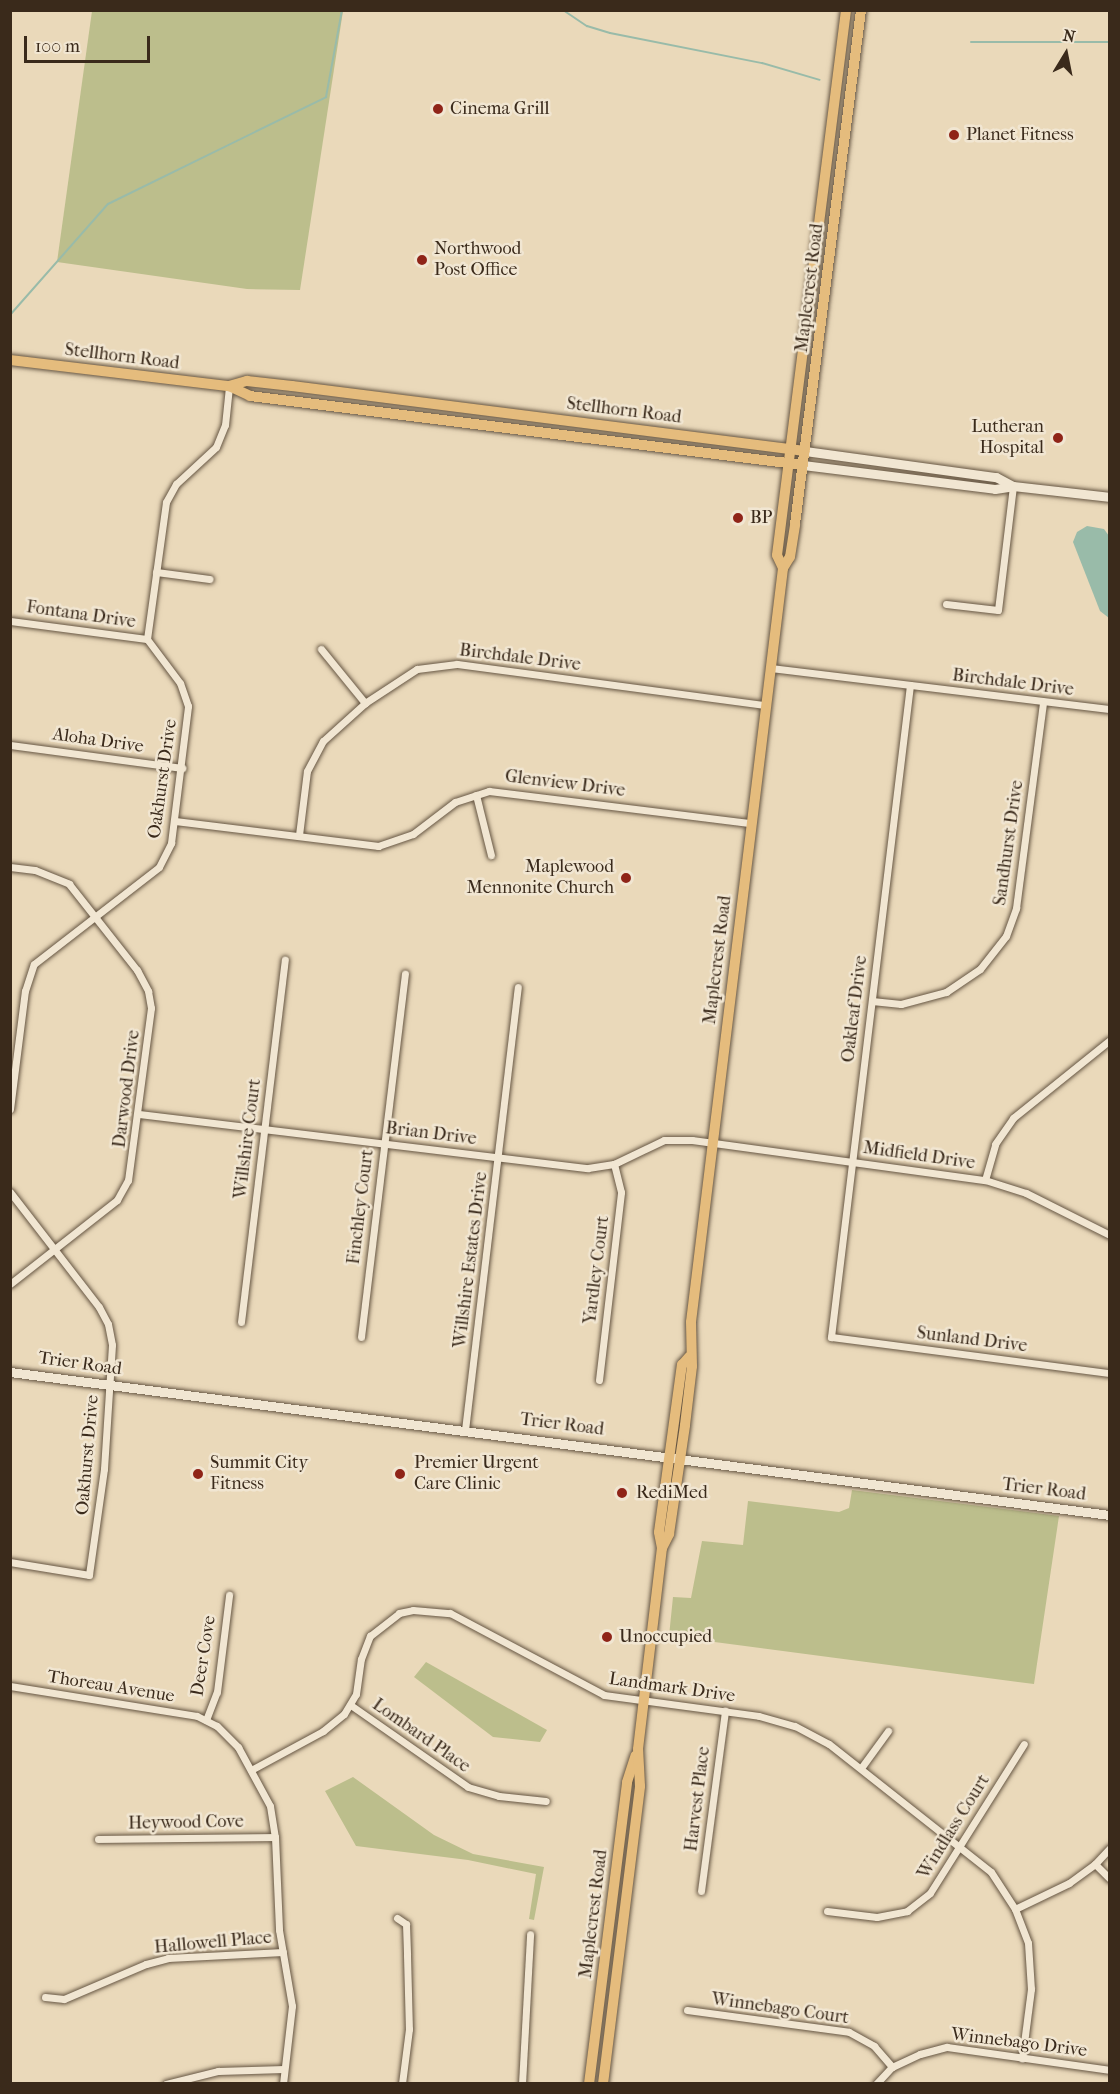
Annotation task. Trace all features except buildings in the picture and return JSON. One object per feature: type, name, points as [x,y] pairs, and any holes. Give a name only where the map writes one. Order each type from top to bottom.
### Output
[{"type":"main road","name":"Maplecrest Road","points":[[783,567],[777,555],[846,10]]},
{"type":"main road","name":"Maplecrest Road","points":[[662,1548],[669,1534],[681,1458],[692,1366],[689,1357],[765,705],[783,567],[790,557],[805,451],[861,10]]},
{"type":"main road","name":"Stellhorn Road","points":[[10,360],[229,386],[250,396],[803,465]]},
{"type":"main road","name":"Stellhorn Road","points":[[229,386],[247,381],[303,387],[805,451]]},
{"type":"main road","name":"Maplecrest Road","points":[[603,2084],[640,1786],[638,1749],[662,1548],[659,1532],[682,1365],[689,1357]]},
{"type":"main road","name":"Maplecrest Road","points":[[589,2084],[627,1782],[638,1749]]},
{"type":"street","points":[[147,639],[169,493],[216,447],[225,425],[229,386]]},
{"type":"street","name":"Stellhorn Road","points":[[805,451],[996,477],[1013,486]]},
{"type":"street","name":"Stellhorn Road","points":[[803,465],[995,489],[1013,486],[1110,497]]},
{"type":"street","points":[[946,604],[998,610],[1013,486]]},
{"type":"street","points":[[156,572],[210,579]]},
{"type":"street","name":"Fontana Drive","points":[[10,621],[147,639]]},
{"type":"street","name":"Oakhurst Drive","points":[[10,1109],[13,1072],[29,974],[38,960],[159,867],[171,843],[188,721],[185,693],[147,639]]},
{"type":"street","points":[[321,650],[365,703]]},
{"type":"street","name":"Birchdale Drive","points":[[299,836],[307,771],[314,754],[323,741],[365,703],[403,675],[436,664],[457,664],[765,705]]},
{"type":"street","name":"Birchdale Drive","points":[[770,669],[1110,709]]},
{"type":"street","name":"Oakleaf Drive","points":[[831,1336],[910,686]]},
{"type":"street","name":"Sandhurst Drive","points":[[872,1001],[901,1004],[946,992],[980,969],[1005,936],[1016,908],[1043,702]]},
{"type":"street","name":"Aloha Drive","points":[[10,745],[182,768]]},
{"type":"street","name":"Glenview Drive","points":[[175,821],[360,845],[397,841],[455,802],[489,791],[522,793],[751,823]]},
{"type":"street","points":[[476,795],[491,855]]},
{"type":"street","name":"Darwood Drive","points":[[10,867],[35,870],[69,884],[137,970],[150,998],[132,1169],[122,1192],[55,1251],[10,1284]]},
{"type":"street","name":"Willshire Court","points":[[241,1322],[285,960]]},
{"type":"street","name":"Finchley Court","points":[[361,1336],[405,974]]},
{"type":"street","name":"Willshire Estates Drive","points":[[465,1430],[519,987]]},
{"type":"street","points":[[985,1180],[995,1144],[1011,1120],[1109,1041]]},
{"type":"street","name":"Brian Drive","points":[[139,1114],[588,1168],[614,1164],[664,1140],[714,1143]]},
{"type":"street","name":"Midfield Drive","points":[[714,1143],[985,1180],[1026,1193],[1110,1235]]},
{"type":"street","name":"Yardley Court","points":[[598,1380],[621,1192],[614,1164]]},
{"type":"street","name":"Oakhurst Drive","points":[[10,1192],[108,1324],[112,1345],[104,1469],[89,1575],[10,1563]]},
{"type":"street","name":"Sunland Drive","points":[[831,1336],[1110,1373]]},
{"type":"street","name":"Trier Road","points":[[10,1372],[1110,1515]]},
{"type":"street","name":"Deer Cove","points":[[206,1720],[217,1692],[229,1595]]},
{"type":"street","name":"Landmark Drive","points":[[352,1706],[363,1649],[374,1631],[399,1613],[429,1609],[450,1613],[590,1690],[644,1701],[725,1711],[795,1726],[829,1744],[991,1872],[1015,1909],[1028,1943],[1031,1989],[1022,2058]]},
{"type":"street","name":"Thoreau Avenue","points":[[10,1686],[182,1713],[206,1720]]},
{"type":"street","points":[[251,1770],[323,1731],[352,1706]]},
{"type":"street","name":"Lombard Place","points":[[352,1706],[468,1787],[491,1795],[546,1801]]},
{"type":"street","name":"Harvest Place","points":[[702,1891],[725,1711]]},
{"type":"street","points":[[206,1720],[227,1734],[251,1770],[270,1806],[275,1837],[283,1952],[292,2006],[283,2084]]},
{"type":"street","points":[[861,1768],[888,1731]]},
{"type":"street","name":"Windlass Court","points":[[826,1911],[877,1917],[908,1911],[930,1893],[1024,1744]]},
{"type":"street","name":"Heywood Cove","points":[[98,1839],[275,1837]]},
{"type":"street","points":[[1015,1909],[1069,1883],[1095,1864],[1110,1848]]},
{"type":"street","points":[[1095,1864],[1110,1879]]},
{"type":"street","points":[[396,1918],[406,1924],[409,2029],[402,2084]]},
{"type":"street","points":[[522,2084],[530,1934]]},
{"type":"street","name":"Hallowell Place","points":[[45,1997],[64,1999],[146,1964],[168,1958],[283,1952]]},
{"type":"street","name":"Winnebago Court","points":[[687,2010],[849,2032],[874,2046],[892,2067]]},
{"type":"street","name":"Winnebago Drive","points":[[892,2067],[920,2054],[947,2047],[1110,2070]]},
{"type":"street","points":[[876,2084],[892,2067]]},
{"type":"street","points":[[166,2084],[218,2071],[284,2069]]},
{"type":"shaded area","points":[[92,11],[343,11],[300,290],[247,289],[57,262]]},
{"type":"shaded area","points":[[1087,526],[1104,529],[1109,536],[1109,618],[1100,611],[1073,542],[1077,532]]},
{"type":"shaded area","points":[[852,1490],[1059,1516],[1034,1684],[669,1636],[673,1597],[691,1598],[702,1541],[743,1545],[748,1501],[839,1512],[849,1508]]},
{"type":"shaded area","points":[[426,1662],[547,1730],[540,1742],[493,1737],[414,1677]]},
{"type":"shaded area","points":[[353,1777],[434,1835],[473,1854],[544,1867],[534,1920],[529,1919],[536,1874],[468,1860],[356,1846],[325,1791]]},
{"type":"waterway","points":[[10,315],[108,204],[326,97],[342,10]]},
{"type":"waterway","points":[[563,10],[587,26],[610,33],[762,63],[820,80]]},
{"type":"waterway","points":[[971,42],[1110,42]]},
{"type":"place","name":"Cinema Grill","points":[[438,109]]},
{"type":"place","name":"Planet Fitness","points":[[954,135]]},
{"type":"place","name":"Northwood Post Office","points":[[422,260]]},
{"type":"place","name":"Lutheran Hospital","points":[[1058,438]]},
{"type":"place","name":"BP","points":[[738,518]]},
{"type":"place","name":"Maplewood Mennonite Church","points":[[626,878]]},
{"type":"place","name":"Summit City Fitness","points":[[198,1474]]},
{"type":"place","name":"Premier Urgent Care Clinic","points":[[400,1474]]},
{"type":"place","name":"RediMed","points":[[622,1493]]},
{"type":"place","name":"Unoccupied","points":[[607,1637]]}]
